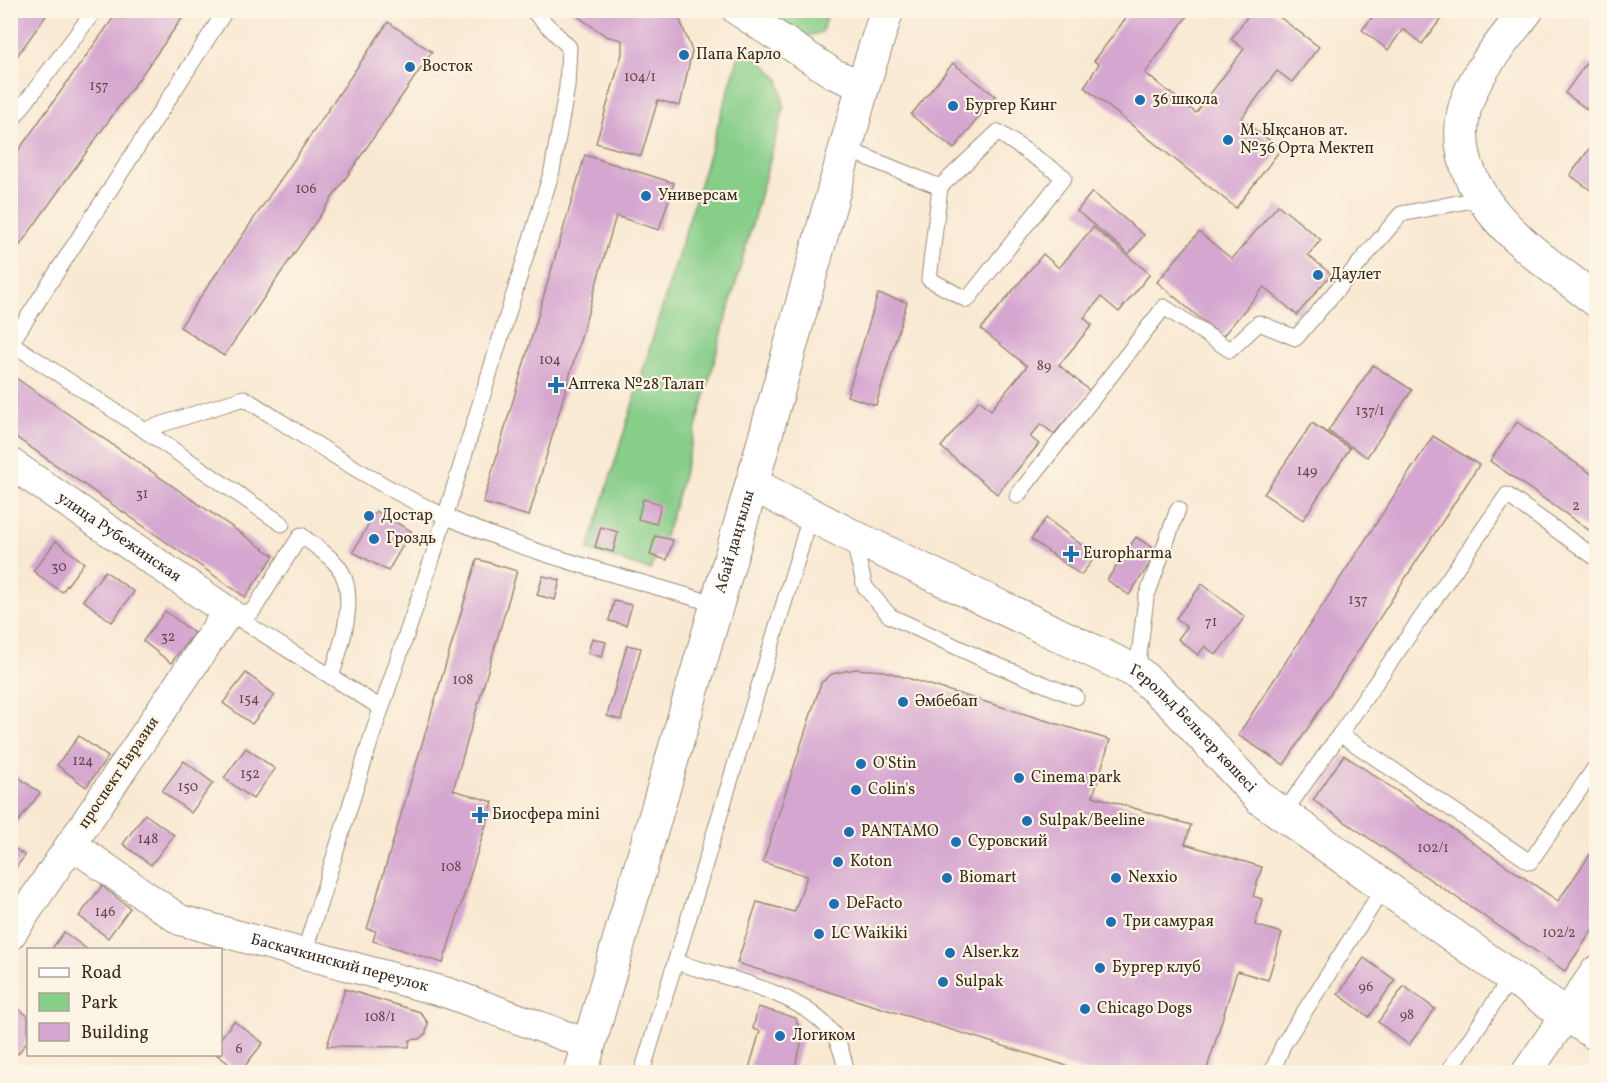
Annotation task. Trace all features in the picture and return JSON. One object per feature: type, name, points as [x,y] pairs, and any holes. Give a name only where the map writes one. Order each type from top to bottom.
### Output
[{"type":"main road","name":"Абай даңғылы","points":[[586,1059],[718,605],[796,319],[887,10]]},
{"type":"main road","points":[[1527,10],[1485,65],[1464,111],[1462,135],[1466,156],[1472,177],[1483,198],[1520,240],[1596,300]]},
{"type":"main road","name":"Герольд Бельгер көшесі","points":[[752,484],[852,536],[1137,672],[1172,703],[1246,784],[1283,814],[1511,977],[1596,1034]]},
{"type":"street","points":[[737,10],[834,74],[863,86]]},
{"type":"street","name":"улица Рубежинская","points":[[10,463],[228,612]]},
{"type":"street","name":"проспект Евразия","points":[[10,935],[228,612]]},
{"type":"street","name":"Баскачкинский переулок","points":[[71,844],[180,920],[448,993],[586,1059]]},
{"type":"street","points":[[1527,1072],[1596,971]]},
{"type":"lane","points":[[10,123],[94,10]]},
{"type":"lane","points":[[226,10],[11,343],[282,524]]},
{"type":"lane","points":[[304,953],[552,171],[567,87],[569,47],[532,10]]},
{"type":"lane","points":[[998,132],[1064,177],[967,300],[928,279],[940,187],[998,132]]},
{"type":"lane","points":[[846,149],[940,187]]},
{"type":"lane","points":[[1017,496],[1164,306],[1230,350],[1259,323],[1296,338],[1401,214],[1483,198]]},
{"type":"lane","points":[[144,430],[244,398],[351,465],[444,516],[557,557],[718,605]]},
{"type":"lane","points":[[1283,814],[1507,495],[1596,558]]},
{"type":"lane","points":[[1137,672],[1146,598],[1178,509]]},
{"type":"lane","points":[[642,1072],[811,514]]},
{"type":"lane","points":[[228,612],[252,612],[301,536],[338,566],[350,600],[343,644],[331,677]]},
{"type":"lane","points":[[852,536],[865,587],[890,616],[989,662],[1076,697]]},
{"type":"lane","points":[[228,612],[381,708]]},
{"type":"lane","points":[[1340,734],[1530,862],[1596,765]]},
{"type":"lane","points":[[1272,1072],[1283,1045],[1384,886]]},
{"type":"lane","points":[[675,962],[804,1006],[831,1030],[841,1050],[846,1072]]},
{"type":"lane","points":[[1448,1072],[1511,977]]},
{"type":"green space","points":[[761,11],[828,11],[822,32],[804,37]]},
{"type":"green space","points":[[743,43],[779,79],[784,108],[670,522],[650,570],[588,550]]},
{"type":"building","points":[[10,10],[50,10],[10,66]]},
{"type":"building","points":[[119,10],[188,10],[10,259],[10,162]]},
{"type":"building","points":[[569,10],[676,10],[692,51],[680,106],[658,100],[641,156],[596,143],[622,54],[622,40],[606,36]]},
{"type":"building","name":"36 школа","points":[[1132,10],[1192,10],[1145,73],[1196,113],[1244,49],[1231,39],[1252,10],[1270,10],[1319,47],[1292,82],[1277,71],[1241,119],[1281,149],[1236,208],[1084,87],[1099,64],[1094,61]]},
{"type":"building","points":[[1372,10],[1448,10],[1422,44],[1403,29],[1388,50],[1362,30],[1376,13]]},
{"type":"building","points":[[388,22],[432,52],[224,356],[180,327]]},
{"type":"building","points":[[1587,62],[1596,68],[1595,115],[1565,93]]},
{"type":"building","name":"Бургер Кинг","points":[[953,63],[995,96],[954,149],[911,115]]},
{"type":"building","points":[[1593,144],[1596,147],[1596,194],[1570,175]]},
{"type":"building","points":[[585,155],[674,183],[659,230],[616,216],[529,516],[483,503]]},
{"type":"building","points":[[1092,192],[1144,235],[1129,254],[1077,211]]},
{"type":"building","points":[[1278,205],[1321,240],[1308,255],[1331,274],[1297,315],[1264,287],[1222,337],[1157,282],[1199,232],[1232,259]]},
{"type":"building","points":[[1093,227],[1150,274],[1119,312],[1101,297],[1084,318],[1092,325],[1059,365],[1090,391],[1054,434],[1041,424],[1030,437],[1039,444],[997,494],[941,447],[979,400],[991,410],[1027,366],[981,329],[1043,254],[1059,268]]},
{"type":"building","points":[[878,294],[907,302],[876,405],[847,396]]},
{"type":"building","points":[[1373,365],[1412,390],[1367,457],[1328,431]]},
{"type":"building","points":[[10,374],[274,556],[245,597],[10,433]]},
{"type":"building","points":[[1517,422],[1596,477],[1596,535],[1490,461]]},
{"type":"building","points":[[1312,423],[1350,448],[1303,520],[1264,494]]},
{"type":"building","points":[[1433,436],[1479,465],[1284,765],[1238,735]]},
{"type":"building","points":[[643,499],[661,504],[656,524],[638,519]]},
{"type":"building","points":[[376,511],[411,531],[388,571],[353,552]]},
{"type":"building","points":[[1046,518],[1096,556],[1081,575],[1031,539]]},
{"type":"building","points":[[601,527],[618,532],[613,552],[595,547]]},
{"type":"building","points":[[655,536],[673,540],[667,560],[650,555]]},
{"type":"building","points":[[1136,537],[1158,551],[1129,595],[1107,580]]},
{"type":"building","points":[[56,541],[84,563],[62,592],[33,571]]},
{"type":"building","points":[[477,559],[517,571],[453,790],[493,802],[443,963],[373,941],[376,931],[367,929]]},
{"type":"building","points":[[105,571],[134,592],[112,622],[83,600]]},
{"type":"building","points":[[543,576],[560,580],[555,600],[537,595]]},
{"type":"building","points":[[1202,584],[1245,617],[1216,655],[1205,646],[1198,655],[1178,639],[1187,627],[1176,618]]},
{"type":"building","points":[[614,601],[632,605],[626,625],[609,621]]},
{"type":"building","points":[[165,611],[194,633],[171,663],[143,641]]},
{"type":"building","points":[[592,638],[606,642],[602,657],[588,653]]},
{"type":"building","points":[[627,645],[641,648],[621,720],[607,716]]},
{"type":"building","points":[[855,669],[884,671],[1110,740],[1093,796],[1191,825],[1185,844],[1262,867],[1253,896],[1262,899],[1255,925],[1282,933],[1268,980],[1237,971],[1206,1072],[1087,1072],[737,963],[757,902],[794,912],[807,876],[763,862],[821,683],[832,674]]},
{"type":"building","points":[[246,673],[275,695],[252,724],[223,703]]},
{"type":"building","points":[[79,736],[108,757],[86,787],[57,765]]},
{"type":"building","points":[[246,748],[275,769],[253,799],[224,778]]},
{"type":"building","points":[[1344,755],[1558,901],[1596,846],[1596,925],[1565,971],[1313,800]]},
{"type":"building","points":[[184,761],[213,783],[191,813],[162,791]]},
{"type":"building","points":[[10,771],[40,793],[17,823],[10,818]]},
{"type":"building","points":[[145,814],[174,835],[151,865],[123,844]]},
{"type":"building","points":[[10,845],[25,856],[10,875]]},
{"type":"building","points":[[102,886],[130,908],[108,938],[79,916]]},
{"type":"building","points":[[64,932],[85,948],[52,948]]},
{"type":"building","points":[[1364,958],[1395,980],[1369,1017],[1338,994]]},
{"type":"building","points":[[1404,986],[1435,1009],[1409,1045],[1378,1022]]},
{"type":"building","points":[[345,989],[420,1012],[428,1023],[426,1033],[419,1039],[410,1040],[409,1047],[327,1046]]},
{"type":"building","points":[[11,1003],[27,1015],[27,1041],[18,1054],[10,1049]]},
{"type":"building","name":"Логиком","points":[[758,1007],[796,1018],[802,1041],[793,1072],[748,1072],[760,1031],[753,1029]]},
{"type":"building","points":[[234,1021],[263,1043],[240,1072],[219,1056],[222,1056],[222,1036]]},
{"type":"place","name":"Папа Карло","points":[[684,55]]},
{"type":"place","name":"Восток","points":[[410,67]]},
{"type":"place","name":"36 школа","points":[[1140,100]]},
{"type":"place","name":"Бургер Кинг","points":[[953,106]]},
{"type":"place","name":"М. Ықсанов ат. №36 Орта Мектеп","points":[[1228,140]]},
{"type":"place","name":"Универсам","points":[[646,196]]},
{"type":"place","name":"Даулет","points":[[1318,275]]},
{"type":"place","name":"Аптека №28 Талап","points":[[556,385]]},
{"type":"place","name":"Достар","points":[[369,516]]},
{"type":"place","name":"Гроздь","points":[[374,539]]},
{"type":"place","name":"Europharma","points":[[1071,554]]},
{"type":"place","name":"Әмбебап","points":[[903,702]]},
{"type":"place","name":"O'Stin","points":[[861,764]]},
{"type":"place","name":"Cinema park","points":[[1019,778]]},
{"type":"place","name":"Colin's","points":[[856,790]]},
{"type":"place","name":"Биосфера mini","points":[[480,815]]},
{"type":"place","name":"Sulpak/Beeline","points":[[1027,821]]},
{"type":"place","name":"PANTAMO","points":[[849,832]]},
{"type":"place","name":"Суровский","points":[[956,842]]},
{"type":"place","name":"Koton","points":[[838,862]]},
{"type":"place","name":"Biomart","points":[[947,878]]},
{"type":"place","name":"Nexxio","points":[[1116,878]]},
{"type":"place","name":"DeFacto","points":[[834,904]]},
{"type":"place","name":"Три самурая","points":[[1111,922]]},
{"type":"place","name":"LC Waikiki","points":[[819,934]]},
{"type":"place","name":"Alser.kz","points":[[950,953]]},
{"type":"place","name":"Бургер клуб","points":[[1100,968]]},
{"type":"place","name":"Sulpak","points":[[943,982]]},
{"type":"place","name":"Chicago Dogs","points":[[1085,1009]]},
{"type":"place","name":"Логиком","points":[[780,1036]]}]
